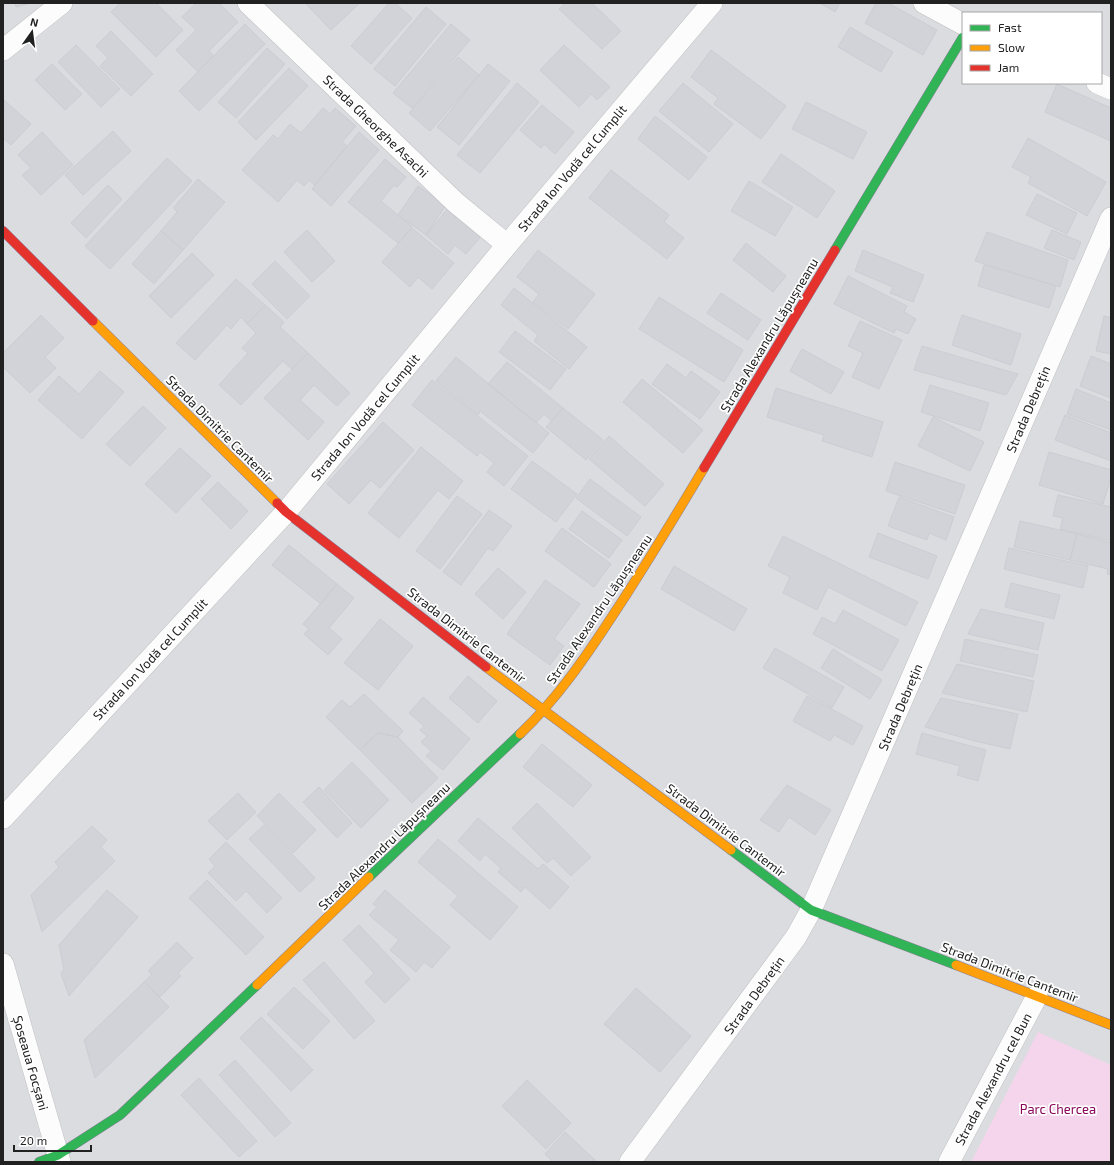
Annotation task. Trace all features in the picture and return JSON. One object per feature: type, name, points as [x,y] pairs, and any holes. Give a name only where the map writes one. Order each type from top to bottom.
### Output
[{"type":"street","points":[[3,50],[62,3]]},
{"type":"street","name":"Strada Gheorghe Asachi","points":[[248,3],[455,202],[507,245]]},
{"type":"street","name":"Strada Ion Vodă cel Cumplit","points":[[3,818],[286,512],[507,245],[712,3]]},
{"type":"street","points":[[924,3],[962,23]]},
{"type":"street","name":"Strada Alexandru Lăpușneanu","points":[[52,1160],[120,1115],[544,711],[580,664],[645,567],[962,39]]},
{"type":"street","points":[[1099,84],[1111,89]]},
{"type":"street","name":"Strada Debrețin","points":[[630,1162],[796,937],[811,910],[1111,218]]},
{"type":"street","name":"Strada Dimitrie Cantemir","points":[[3,231],[286,512],[544,711],[811,910],[1111,1024]]},
{"type":"street","name":"Șoseaua Focșani","points":[[3,964],[52,1160]]},
{"type":"street","name":"Strada Alexandru cel Bun","points":[[949,1162],[1037,996]]},
{"type":"shaded area","points":[[3,3],[1111,3],[1111,1162],[3,1162]]},
{"type":"green space","name":"Parc Chercea","points":[[1038,1032],[1111,1065],[1111,1162],[971,1162]]},
{"type":"building","points":[[15,3],[31,3],[16,7]]},
{"type":"building","points":[[120,3],[156,3],[183,30],[156,57],[111,12]]},
{"type":"building","points":[[196,3],[219,3],[238,22],[209,51],[214,56],[198,72],[176,50],[196,30],[182,17]]},
{"type":"building","points":[[305,3],[360,3],[331,30]]},
{"type":"building","points":[[389,3],[395,3],[412,18],[371,64],[351,46]]},
{"type":"building","points":[[565,3],[592,3],[621,31],[602,49],[559,9]]},
{"type":"building","points":[[820,3],[840,3],[835,12]]},
{"type":"building","points":[[876,3],[888,3],[937,30],[923,55],[865,23]]},
{"type":"building","points":[[426,7],[446,24],[395,86],[374,69]]},
{"type":"building","points":[[245,24],[265,44],[199,111],[179,91]]},
{"type":"building","points":[[451,24],[470,40],[412,108],[393,93]]},
{"type":"building","points":[[850,27],[893,52],[881,72],[838,47]]},
{"type":"building","points":[[111,31],[153,74],[131,96],[100,66],[108,58],[96,46]]},
{"type":"building","points":[[76,45],[120,89],[101,107],[58,62]]},
{"type":"building","points":[[564,45],[610,87],[597,100],[591,94],[579,107],[540,70]]},
{"type":"building","points":[[267,48],[285,64],[236,118],[218,102]]},
{"type":"building","points":[[711,50],[786,106],[761,139],[714,104],[718,98],[691,77]]},
{"type":"building","points":[[458,57],[479,75],[430,131],[409,113]]},
{"type":"building","points":[[52,64],[82,94],[65,110],[35,80]]},
{"type":"building","points":[[488,64],[510,81],[459,145],[437,127]]},
{"type":"building","points":[[289,68],[308,86],[256,140],[238,122]]},
{"type":"building","points":[[517,83],[539,102],[480,173],[457,155]]},
{"type":"building","points":[[683,83],[733,124],[709,152],[659,111]]},
{"type":"building","points":[[1057,84],[1111,108],[1111,141],[1045,112]]},
{"type":"building","points":[[4,100],[31,124],[11,145],[3,138]]},
{"type":"building","points":[[806,102],[867,132],[853,159],[792,129]]},
{"type":"building","points":[[542,105],[574,132],[555,154],[544,144],[541,148],[520,130]]},
{"type":"building","points":[[323,108],[330,114],[335,108],[356,126],[342,142],[347,146],[314,185],[309,180],[304,186],[297,180],[278,202],[242,170],[273,135],[278,139],[290,124],[301,133]]},
{"type":"building","points":[[655,116],[707,157],[689,180],[638,139]]},
{"type":"building","points":[[113,131],[131,151],[83,195],[65,175]]},
{"type":"building","points":[[42,132],[73,165],[41,195],[22,175],[31,168],[18,155]]},
{"type":"building","points":[[359,132],[379,150],[331,206],[312,189]]},
{"type":"building","points":[[1028,138],[1106,182],[1087,216],[1028,183],[1031,177],[1012,167]]},
{"type":"building","points":[[781,154],[835,191],[817,218],[762,182]]},
{"type":"building","points":[[167,158],[192,181],[110,269],[85,246]]},
{"type":"building","points":[[385,159],[406,177],[397,187],[394,185],[381,201],[412,227],[398,243],[348,202]]},
{"type":"building","points":[[611,170],[669,215],[664,222],[684,238],[667,259],[589,198]]},
{"type":"building","points":[[198,179],[225,202],[183,250],[161,231],[177,212],[173,208]]},
{"type":"building","points":[[749,181],[793,207],[775,236],[731,211]]},
{"type":"building","points":[[108,185],[122,199],[86,238],[71,223]]},
{"type":"building","points":[[418,186],[446,205],[426,235],[398,215]]},
{"type":"building","points":[[1037,194],[1077,213],[1067,234],[1026,215]]},
{"type":"building","points":[[449,207],[482,235],[466,254],[455,245],[448,254],[426,235]]},
{"type":"building","points":[[412,228],[454,263],[432,289],[418,277],[410,287],[382,262]]},
{"type":"building","points":[[307,230],[335,261],[312,282],[284,252]]},
{"type":"building","points":[[1052,230],[1081,242],[1074,260],[1044,248]]},
{"type":"building","points":[[161,231],[183,250],[154,284],[132,264]]},
{"type":"building","points":[[987,232],[1068,260],[1060,287],[975,261]]},
{"type":"building","points":[[746,243],[786,276],[773,292],[733,260]]},
{"type":"building","points":[[538,250],[595,294],[568,329],[533,302],[539,294],[517,277]]},
{"type":"building","points":[[863,250],[924,275],[913,302],[890,293],[893,287],[855,271]]},
{"type":"building","points":[[192,253],[214,275],[171,318],[149,296]]},
{"type":"building","points":[[275,261],[310,296],[287,319],[252,284]]},
{"type":"building","points":[[984,265],[1056,286],[1049,308],[978,286]]},
{"type":"building","points":[[848,276],[907,306],[904,312],[916,319],[908,334],[896,329],[894,333],[834,304]]},
{"type":"building","points":[[236,279],[265,305],[247,324],[241,317],[231,329],[227,325],[195,360],[176,343]]},
{"type":"building","points":[[514,288],[587,347],[569,369],[534,341],[538,335],[501,305]]},
{"type":"building","points":[[721,293],[761,320],[748,340],[707,313]]},
{"type":"building","points":[[659,297],[743,350],[724,382],[639,329]]},
{"type":"building","points":[[265,305],[284,322],[280,327],[308,353],[292,369],[283,361],[241,405],[219,385],[248,353],[242,348],[256,333],[247,324]]},
{"type":"building","points":[[41,315],[64,338],[45,357],[56,368],[30,393],[3,367],[3,353]]},
{"type":"building","points":[[962,315],[1021,334],[1011,365],[952,345]]},
{"type":"building","points":[[1104,316],[1111,318],[1111,354],[1096,351]]},
{"type":"building","points":[[860,321],[902,340],[879,389],[852,377],[863,353],[848,346]]},
{"type":"building","points":[[515,331],[566,369],[550,390],[499,352]]},
{"type":"building","points":[[922,346],[1018,374],[1006,395],[914,370]]},
{"type":"building","points":[[802,349],[844,372],[831,394],[790,371]]},
{"type":"building","points":[[308,353],[350,393],[337,406],[314,385],[300,400],[324,422],[308,440],[264,398]]},
{"type":"building","points":[[1091,356],[1111,364],[1111,398],[1080,386]]},
{"type":"building","points":[[456,357],[549,433],[533,453],[480,411],[478,415],[436,381]]},
{"type":"building","points":[[507,362],[563,408],[552,421],[544,414],[536,423],[488,384]]},
{"type":"building","points":[[667,364],[686,378],[691,371],[720,392],[700,419],[652,384]]},
{"type":"building","points":[[100,371],[124,392],[82,439],[38,400],[59,376],[79,394]]},
{"type":"building","points":[[642,379],[703,430],[683,453],[623,402]]},
{"type":"building","points":[[432,380],[528,456],[504,486],[487,472],[494,463],[480,452],[477,456],[412,405]]},
{"type":"building","points":[[930,385],[989,403],[980,431],[921,412]]},
{"type":"building","points":[[776,388],[883,422],[872,457],[822,441],[824,435],[767,417]]},
{"type":"building","points":[[1076,389],[1111,403],[1111,430],[1067,414]]},
{"type":"building","points":[[143,406],[166,428],[130,466],[106,444]]},
{"type":"building","points":[[563,408],[603,440],[586,460],[546,427]]},
{"type":"building","points":[[1065,415],[1111,433],[1111,461],[1055,440]]},
{"type":"building","points":[[933,417],[984,442],[970,471],[918,446]]},
{"type":"building","points":[[383,422],[414,450],[380,488],[371,480],[349,504],[327,484]]},
{"type":"building","points":[[609,436],[664,484],[645,506],[589,459]]},
{"type":"building","points":[[421,447],[463,481],[449,499],[438,490],[399,538],[368,513]]},
{"type":"building","points":[[180,448],[211,476],[176,513],[145,484]]},
{"type":"building","points":[[1049,452],[1111,470],[1111,477],[1103,504],[1039,485]]},
{"type":"building","points":[[532,461],[577,494],[556,522],[511,489]]},
{"type":"building","points":[[895,462],[965,485],[955,514],[886,491]]},
{"type":"building","points":[[590,479],[641,517],[627,536],[576,498]]},
{"type":"building","points":[[218,482],[248,511],[231,529],[201,499]]},
{"type":"building","points":[[1058,495],[1111,507],[1111,541],[1060,529],[1063,518],[1053,516]]},
{"type":"building","points":[[457,496],[482,514],[440,569],[416,551]]},
{"type":"building","points":[[899,497],[954,517],[946,540],[929,533],[927,540],[888,526]]},
{"type":"building","points":[[489,510],[512,526],[493,551],[488,548],[461,585],[443,572]]},
{"type":"building","points":[[582,511],[622,540],[609,558],[569,529]]},
{"type":"building","points":[[1020,521],[1077,534],[1070,560],[1014,547]]},
{"type":"building","points":[[562,528],[611,564],[594,587],[545,551]]},
{"type":"building","points":[[878,533],[937,556],[928,579],[869,557]]},
{"type":"building","points":[[1077,534],[1111,543],[1111,575],[1107,574],[1108,569],[1070,560]]},
{"type":"building","points":[[783,536],[918,602],[906,626],[828,587],[817,610],[783,593],[790,577],[768,566]]},
{"type":"building","points":[[289,545],[337,584],[321,604],[272,565]]},
{"type":"building","points":[[1009,548],[1088,566],[1083,588],[1004,569]]},
{"type":"building","points":[[674,566],[747,609],[734,631],[661,589]]},
{"type":"building","points":[[498,568],[526,592],[503,619],[475,594]]},
{"type":"building","points":[[545,580],[580,604],[554,639],[564,646],[550,665],[507,634]]},
{"type":"building","points":[[1011,583],[1060,595],[1054,619],[1005,607]]},
{"type":"building","points":[[337,584],[354,598],[329,628],[342,639],[328,655],[304,634],[309,629],[303,624]]},
{"type":"building","points":[[981,609],[1044,623],[1038,650],[968,634]]},
{"type":"building","points":[[843,610],[899,640],[882,671],[813,634],[822,617],[835,624]]},
{"type":"building","points":[[380,619],[413,646],[378,690],[344,663]]},
{"type":"building","points":[[965,639],[1038,655],[1033,677],[960,661]]},
{"type":"building","points":[[775,648],[844,687],[832,708],[763,668]]},
{"type":"building","points":[[833,649],[882,680],[870,699],[821,668]]},
{"type":"building","points":[[957,664],[1034,681],[1027,712],[942,693]]},
{"type":"building","points":[[468,676],[497,701],[478,723],[449,698]]},
{"type":"building","points":[[364,694],[403,731],[398,737],[378,733],[360,750],[326,717],[342,700],[350,707]]},
{"type":"building","points":[[807,696],[863,726],[853,745],[834,735],[830,741],[793,721]]},
{"type":"building","points":[[423,697],[470,739],[443,770],[426,756],[431,751],[421,742],[427,736],[420,730],[424,726],[409,713]]},
{"type":"building","points":[[941,698],[1018,714],[1010,749],[925,727]]},
{"type":"building","points":[[378,733],[398,737],[438,778],[412,803],[360,750]]},
{"type":"building","points":[[922,733],[986,750],[978,781],[957,775],[960,766],[916,754]]},
{"type":"building","points":[[542,744],[592,785],[573,807],[523,767]]},
{"type":"building","points":[[352,762],[389,800],[361,828],[324,790]]},
{"type":"building","points":[[787,785],[831,810],[815,835],[789,817],[779,832],[760,820]]},
{"type":"building","points":[[319,787],[352,823],[337,838],[303,802]]},
{"type":"building","points":[[238,793],[256,812],[227,840],[208,821]]},
{"type":"building","points":[[279,793],[316,830],[293,853],[257,816]]},
{"type":"building","points":[[537,803],[591,857],[571,876],[553,858],[547,863],[512,828]]},
{"type":"building","points":[[478,818],[538,869],[543,864],[569,887],[550,909],[525,887],[521,892],[498,872],[501,868],[485,854],[480,861],[458,841]]},
{"type":"building","points":[[264,825],[315,878],[300,892],[249,839]]},
{"type":"building","points":[[92,826],[107,840],[101,847],[115,861],[42,932],[31,895],[59,867],[55,862]]},
{"type":"building","points":[[438,839],[518,907],[490,940],[450,905],[458,896],[418,862]]},
{"type":"building","points":[[226,842],[282,898],[267,913],[246,891],[236,901],[208,873],[215,866],[209,859]]},
{"type":"building","points":[[207,880],[264,937],[246,955],[189,898]]},
{"type":"building","points":[[107,890],[138,917],[69,996],[61,974],[64,969],[59,945]]},
{"type":"building","points":[[385,890],[450,947],[432,968],[424,962],[416,972],[390,950],[399,940],[369,915],[377,907],[373,904]]},
{"type":"building","points":[[359,925],[410,979],[385,1003],[365,982],[374,973],[343,940]]},
{"type":"building","points":[[177,942],[193,958],[178,973],[181,976],[160,997],[144,982],[152,974],[148,971]]},
{"type":"building","points":[[324,962],[375,1021],[354,1039],[303,980]]},
{"type":"building","points":[[144,982],[169,1007],[95,1078],[84,1040]]},
{"type":"building","points":[[294,987],[330,1021],[303,1049],[267,1014]]},
{"type":"building","points":[[636,988],[691,1036],[660,1072],[604,1024]]},
{"type":"building","points":[[261,1017],[313,1070],[291,1091],[240,1038]]},
{"type":"building","points":[[235,1060],[291,1123],[275,1137],[219,1075]]},
{"type":"building","points":[[199,1078],[257,1141],[239,1157],[181,1095]]},
{"type":"building","points":[[527,1080],[571,1123],[546,1149],[502,1106]]},
{"type":"building","points":[[565,1132],[597,1162],[553,1162],[545,1154]]},
{"type":"traffic: fast","points":[[835,250],[962,39]]},
{"type":"traffic: fast","points":[[369,877],[520,734]]},
{"type":"traffic: fast","points":[[731,850],[811,910],[956,965]]},
{"type":"traffic: fast","points":[[39,1162],[58,1155],[120,1115],[257,985]]},
{"type":"traffic: slow","points":[[93,321],[277,503]]},
{"type":"traffic: slow","points":[[520,734],[546,707],[570,678],[592,647],[648,561],[704,468]]},
{"type":"traffic: slow","points":[[486,667],[731,850]]},
{"type":"traffic: slow","points":[[257,985],[369,877]]},
{"type":"traffic: slow","points":[[956,965],[1111,1025]]},
{"type":"traffic: jam","points":[[3,231],[93,321]]},
{"type":"traffic: jam","points":[[704,468],[835,250]]},
{"type":"traffic: jam","points":[[277,503],[286,512],[486,667]]}]
